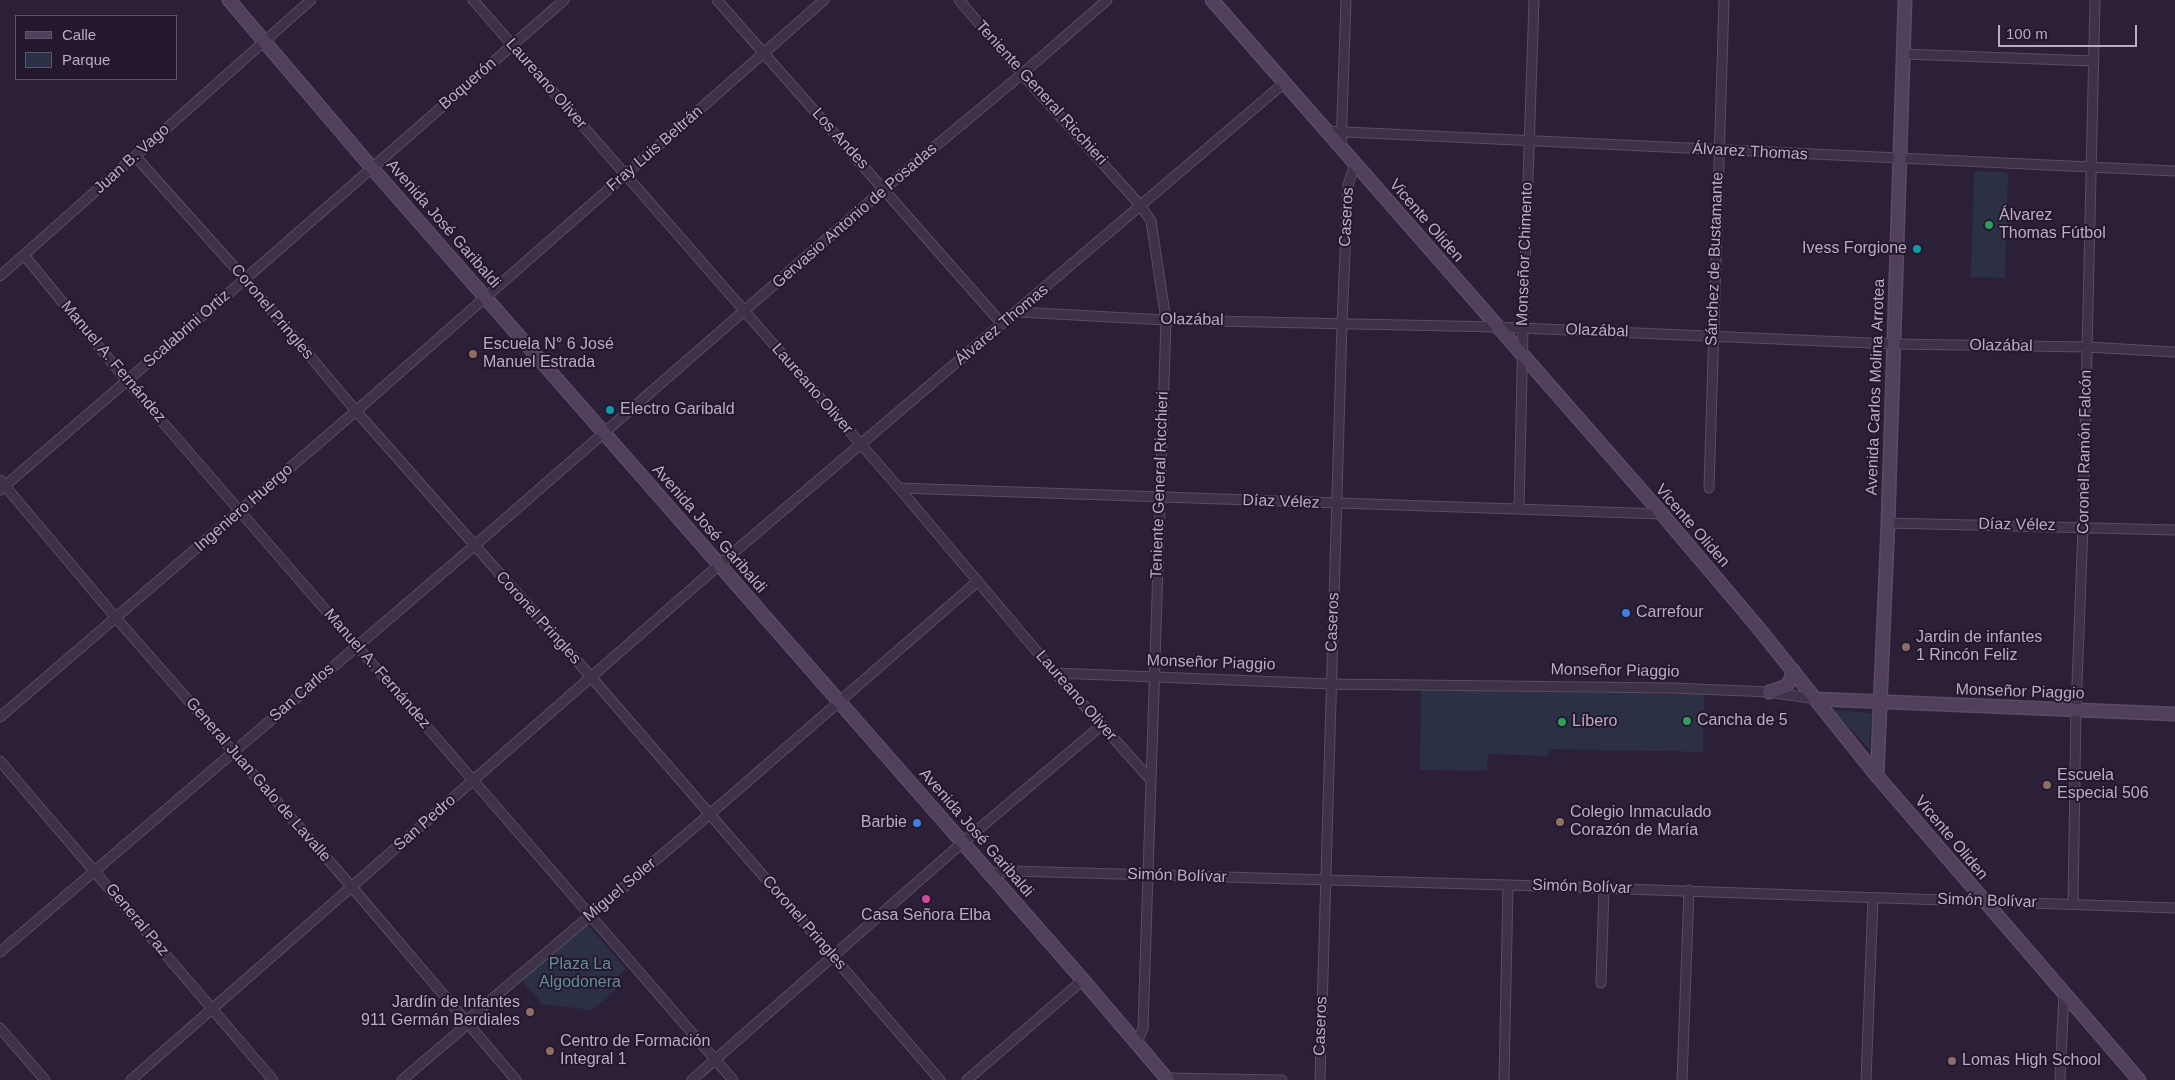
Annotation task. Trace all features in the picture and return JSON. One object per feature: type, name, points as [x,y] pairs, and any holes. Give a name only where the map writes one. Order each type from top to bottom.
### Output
[{"type":"street","name":"Avenida José Garibaldi","points":[[229,0],[372,168],[1083,980],[1167,1079]]},
{"type":"street","name":"Juan B. Vago","points":[[0,276],[311,0]]},
{"type":"street","name":"Laureano Oliver","points":[[473,0],[899,488],[1054,673],[1150,779]]},
{"type":"street","name":"Boquerón","points":[[372,168],[564,0]]},
{"type":"street","name":"Los Andes","points":[[717,0],[1002,324]]},
{"type":"street","name":"Fray Luis Beltrán","points":[[485,296],[824,0]]},
{"type":"street","name":"Teniente General Ricchieri","points":[[958,0],[1022,74],[1140,204],[1151,221],[1166,320],[1143,1028],[1137,1043]]},
{"type":"street","name":"Gervasio Antonio de Posadas","points":[[603,432],[884,189],[1107,0]]},
{"type":"street","name":"Vicente Oliden","points":[[1212,0],[1497,328],[1662,514],[1817,699],[1877,776],[2140,1080]]},
{"type":"street","points":[[1341,148],[1346,0]]},
{"type":"street","name":"Monseñor Chimento","points":[[1519,508],[1522,329],[1534,0]]},
{"type":"street","name":"Sánchez de Bustamante","points":[[1709,488],[1724,0]]},
{"type":"street","name":"Avenida Carlos Molina Arrotea","points":[[1877,776],[1888,523],[1905,0]]},
{"type":"street","name":"Coronel Ramón Falcón","points":[[2073,904],[2076,710],[2083,527],[2095,0]]},
{"type":"street","points":[[1903,54],[2093,61]]},
{"type":"street","name":"Álvarez Thomas","points":[[719,565],[1018,312],[1140,204],[1284,83]]},
{"type":"street","name":"Álvarez Thomas","points":[[1325,131],[2175,171]]},
{"type":"street","name":"Coronel Pringles","points":[[135,156],[245,279],[356,412],[592,678],[940,1080]]},
{"type":"street","name":"Caseros","points":[[1320,1080],[1342,323],[1348,185],[1354,164]]},
{"type":"street","name":"Scalabrini Ortiz","points":[[2,485],[127,381],[372,168]]},
{"type":"street","name":"Manuel A. Fernández","points":[[24,255],[127,381],[733,1080]]},
{"type":"street","name":"Ingeniero Huergo","points":[[0,717],[356,412],[485,296]]},
{"type":"street","name":"Olazábal","points":[[1018,312],[1166,320],[1342,323],[1713,335],[1893,344],[2087,347],[2175,352]]},
{"type":"street","name":"San Carlos","points":[[0,952],[474,546],[603,432]]},
{"type":"street","name":"General Juan Galo de Lavalle","points":[[2,485],[351,886],[516,1080]]},
{"type":"street","name":"Díaz Vélez","points":[[899,488],[1662,514]]},
{"type":"street","name":"Díaz Vélez","points":[[1888,523],[2175,530]]},
{"type":"street","name":"San Pedro","points":[[131,1080],[719,565]]},
{"type":"street","name":"Miguel Soler","points":[[402,1080],[978,581]]},
{"type":"street","points":[[1769,692],[1785,686],[1790,680],[1793,670]]},
{"type":"street","name":"Monseñor Piaggio","points":[[1054,673],[1332,684],[1552,685],[1769,692],[1817,699],[2175,714]]},
{"type":"street","points":[[692,1080],[962,843],[1102,724]]},
{"type":"street","name":"General Paz","points":[[0,761],[96,870],[273,1080]]},
{"type":"street","name":"Simón Bolívar","points":[[989,874],[1011,871],[1689,890],[2175,908]]},
{"type":"street","points":[[1504,1080],[1508,885]]},
{"type":"street","points":[[1601,983],[1604,888]]},
{"type":"street","points":[[1682,1080],[1689,890]]},
{"type":"street","points":[[1866,1080],[1873,898]]},
{"type":"street","points":[[967,1080],[1083,980]]},
{"type":"street","points":[[2060,1080],[2064,993]]},
{"type":"street","points":[[0,1028],[45,1080]]},
{"type":"street","points":[[1167,1079],[1282,1080]]},
{"type":"green space","name":"Álvarez Thomas Fútbol","points":[[1974,171],[2008,172],[2005,278],[1971,277]]},
{"type":"green space","name":"Líbero","points":[[1421,690],[1704,694],[1703,752],[1549,749],[1548,756],[1488,754],[1487,771],[1420,770]]},
{"type":"green space","points":[[1833,710],[1872,713],[1869,749]]},
{"type":"green space","name":"Plaza La Algodonera","points":[[584,926],[589,926],[626,969],[614,980],[619,987],[592,1010],[542,1004],[521,979]]},
{"type":"place","name":"Álvarez Thomas Fútbol","points":[[1989,225]]},
{"type":"place","name":"Ivess Forgione","points":[[1917,249]]},
{"type":"place","name":"Escuela N° 6 José Manuel Estrada","points":[[473,354]]},
{"type":"place","name":"Electro Garibald","points":[[610,410]]},
{"type":"place","name":"Carrefour","points":[[1626,613]]},
{"type":"place","name":"Jardin de infantes 1 Rincón Feliz","points":[[1906,647]]},
{"type":"place","name":"Cancha de 5","points":[[1687,721]]},
{"type":"place","name":"Líbero","points":[[1562,722]]},
{"type":"place","name":"Escuela Especial 506","points":[[2047,785]]},
{"type":"place","name":"Colegio Inmaculado Corazón de María","points":[[1560,822]]},
{"type":"place","name":"Barbie","points":[[917,823]]},
{"type":"place","name":"Casa Señora Elba","points":[[926,899]]},
{"type":"place","name":"Jardín de Infantes 911 Germán Berdiales","points":[[530,1012]]},
{"type":"place","name":"Centro de Formación Integral 1","points":[[550,1051]]},
{"type":"place","name":"Lomas High School","points":[[1952,1061]]}]
